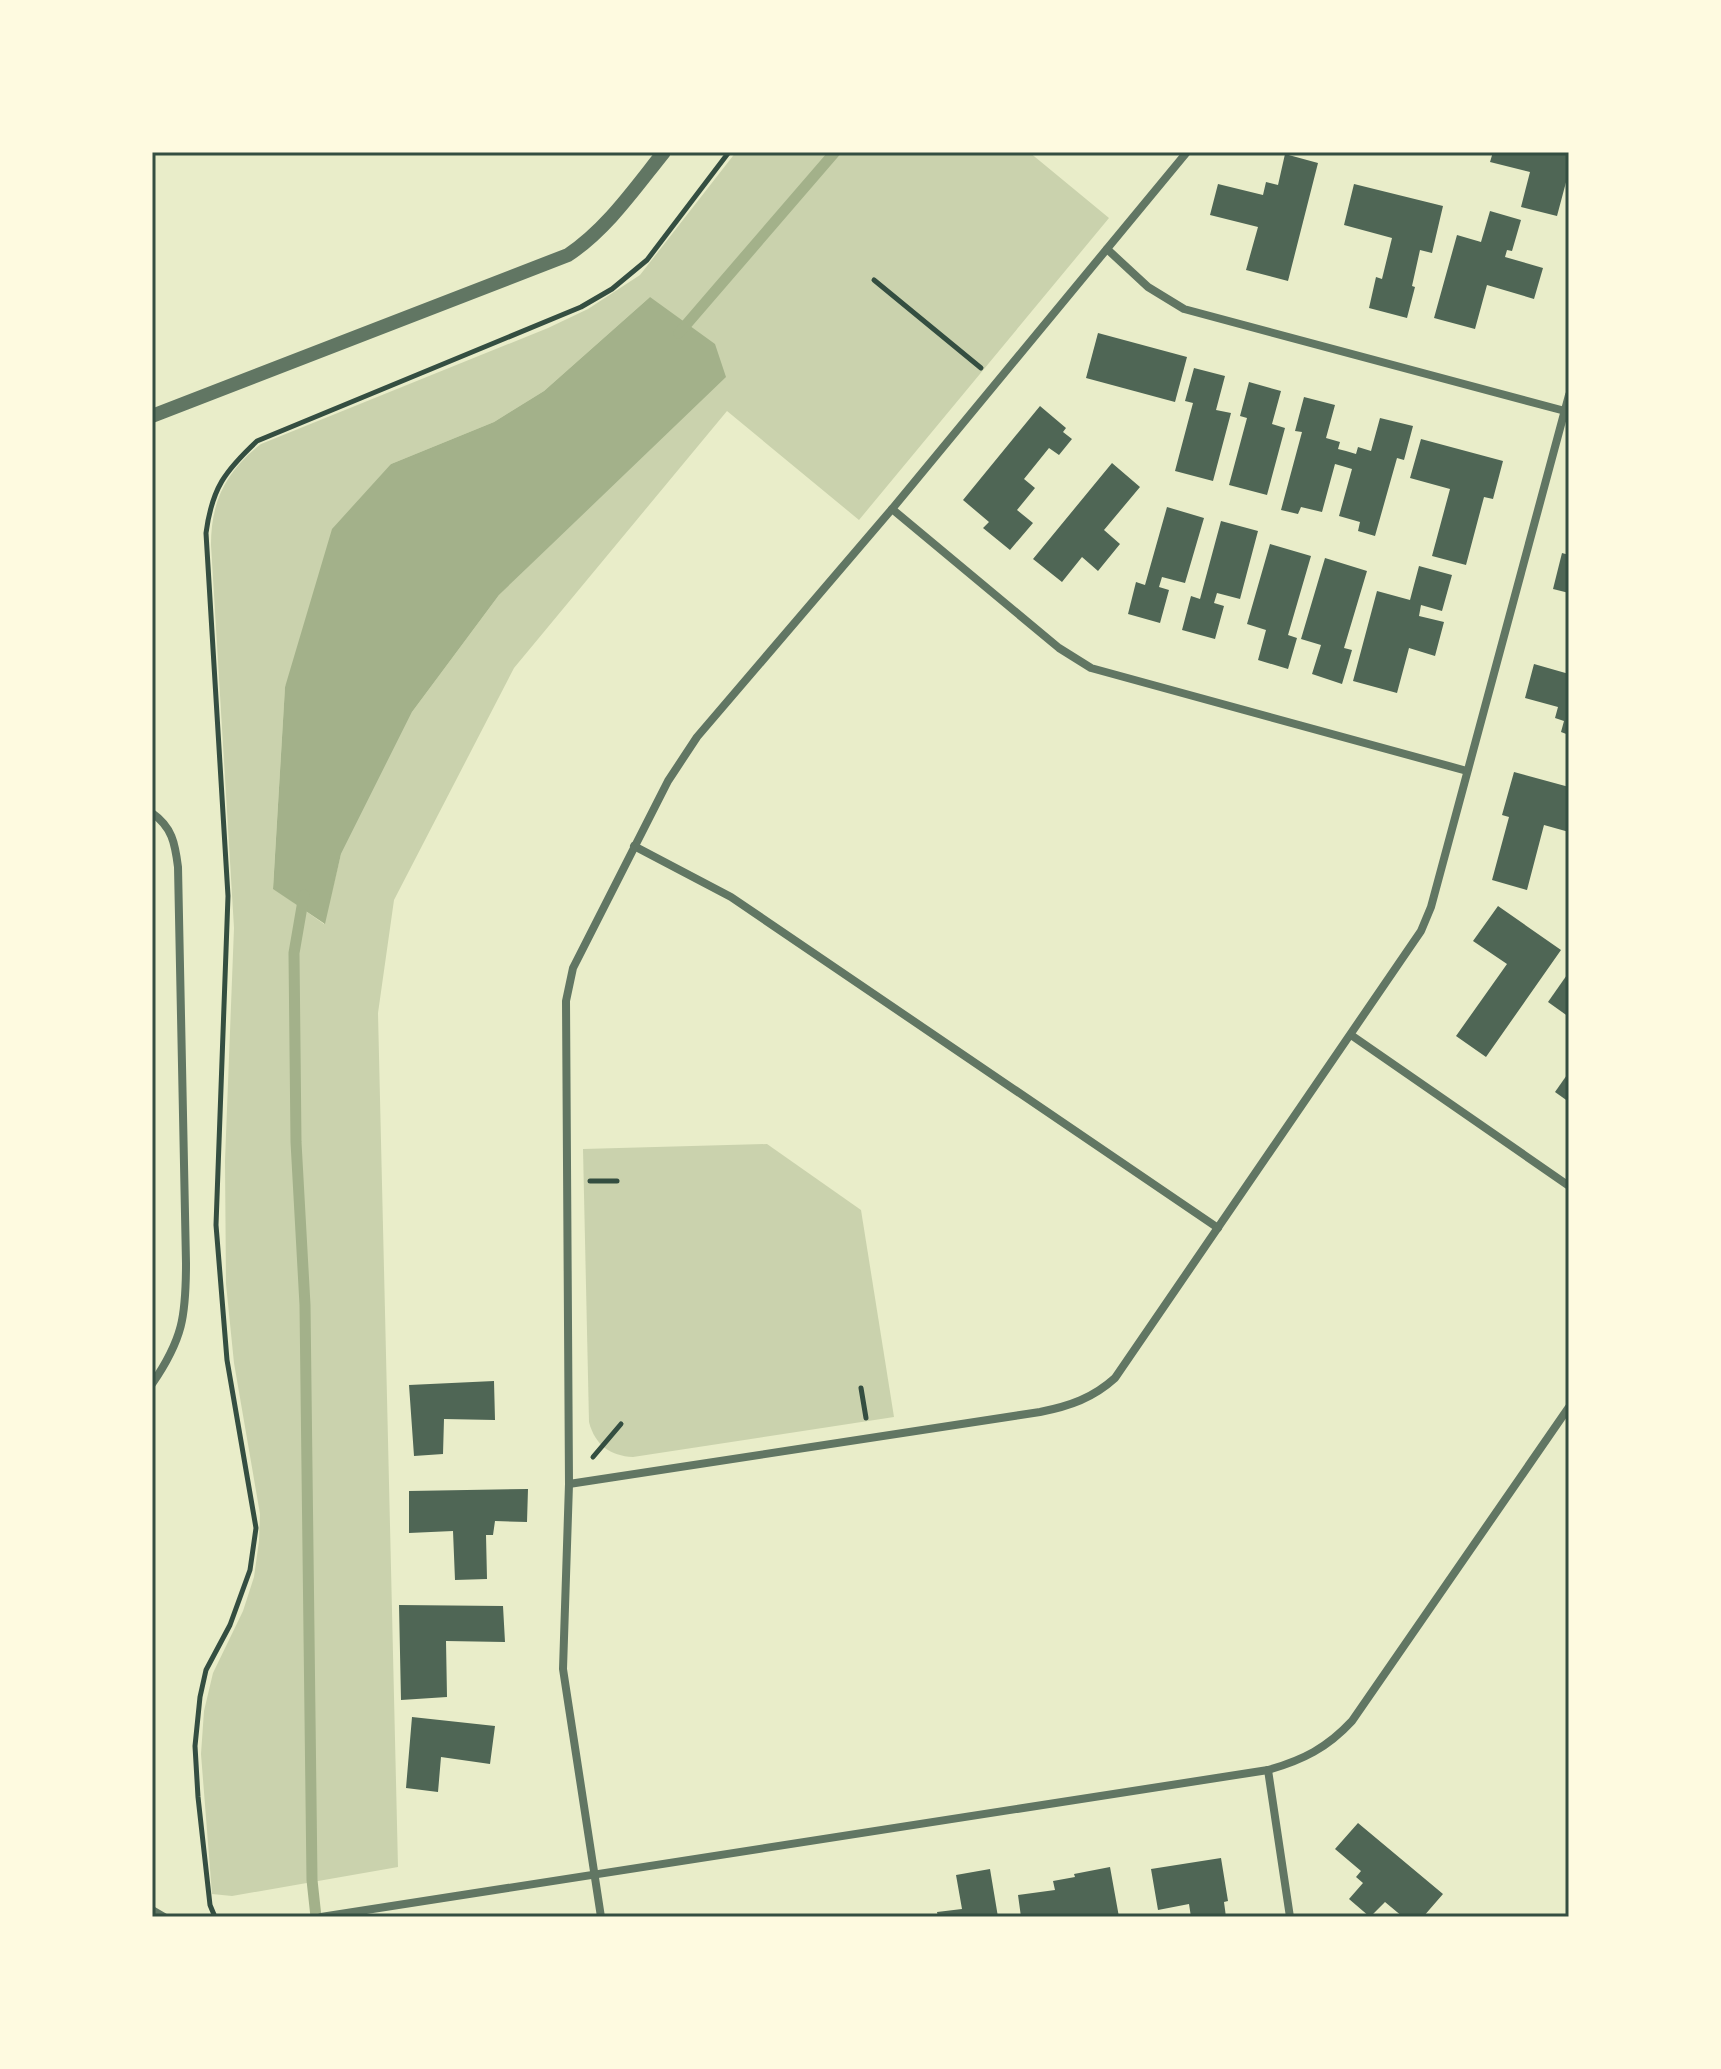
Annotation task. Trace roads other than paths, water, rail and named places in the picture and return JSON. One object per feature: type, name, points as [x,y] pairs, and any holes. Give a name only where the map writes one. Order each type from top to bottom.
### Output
[{"type":"street","points":[[152,416],[568,255],[601,229],[664,152]]},
{"type":"street","points":[[601,1917],[563,1669],[569,1484],[566,1001],[569,982],[580,951],[634,846],[668,781],[697,737],[892,509],[1187,152]]},
{"type":"street","points":[[1107,249],[1148,287],[1184,309],[1565,411]]},
{"type":"street","points":[[569,1484],[1040,1412],[1083,1401],[1115,1378],[1421,931],[1431,907],[1569,395]]},
{"type":"street","points":[[892,509],[1059,648],[1091,668],[1467,771]]},
{"type":"street","points":[[152,813],[165,823],[172,835],[178,867],[186,1263],[184,1322],[170,1355],[152,1384]]},
{"type":"street","points":[[634,846],[731,897],[1218,1228]]},
{"type":"street","points":[[1351,1035],[1569,1186]]},
{"type":"street","points":[[321,1917],[1268,1770],[1314,1754],[1352,1721],[1569,1407]]},
{"type":"street","points":[[1268,1770],[1290,1917]]},
{"type":"street","points":[[152,1910],[164,1917]]},
{"type":"waterway","points":[[679,333],[835,152]]},
{"type":"waterway","points":[[304,895],[294,953],[296,1142],[305,1305],[312,1880],[316,1917]]}]
